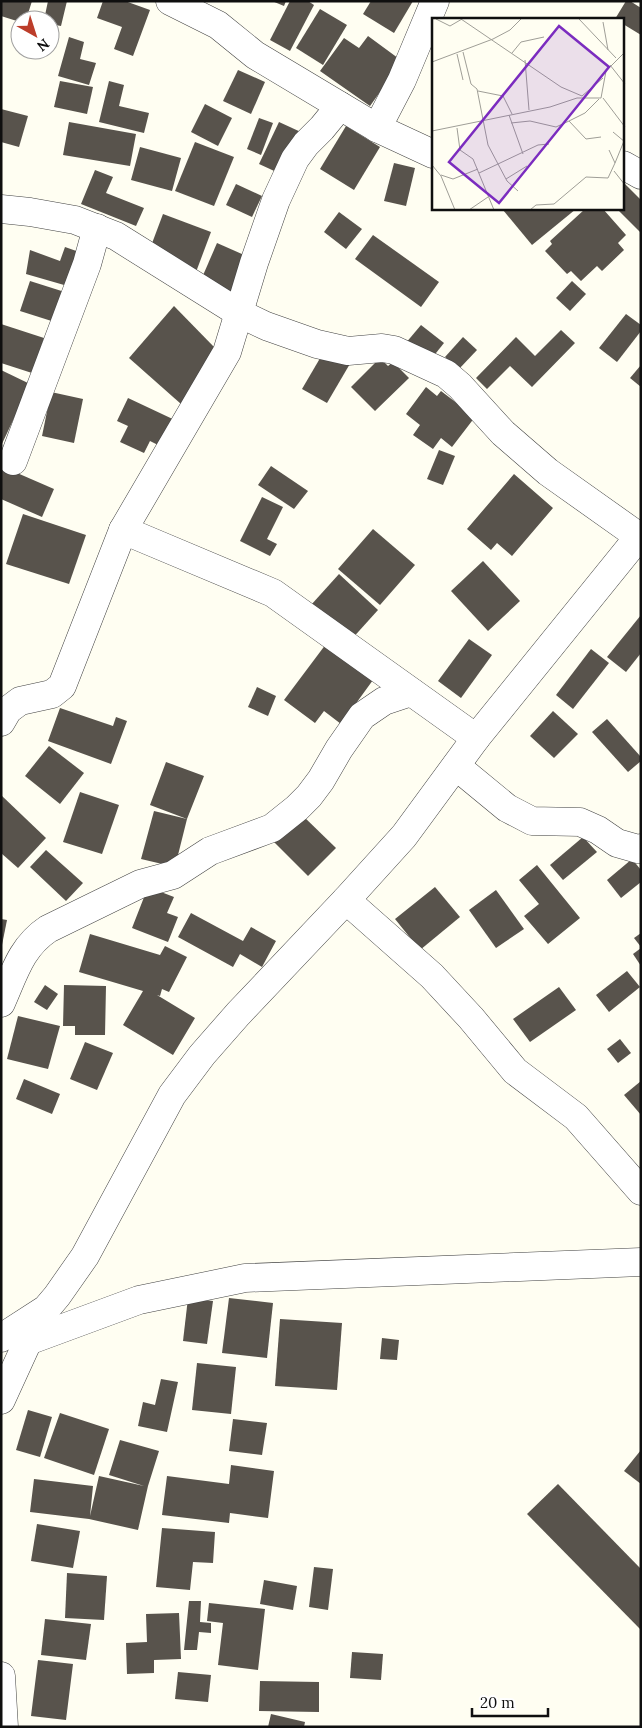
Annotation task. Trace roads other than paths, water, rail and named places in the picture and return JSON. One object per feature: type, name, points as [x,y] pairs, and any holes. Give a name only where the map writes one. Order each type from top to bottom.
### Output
[{"type":"street","points":[[170,1],[218,25],[255,55],[377,128],[432,154]]},
{"type":"street","points":[[377,128],[402,80],[435,1]]},
{"type":"street","points":[[1,722],[8,710],[20,701],[52,694],[62,686],[123,530],[227,352],[254,263],[276,200],[295,159],[340,106]]},
{"type":"street","points":[[624,166],[641,175]]},
{"type":"street","points":[[1,210],[30,212],[75,220],[116,236],[239,313],[266,326],[318,344],[348,351],[382,348],[394,350],[446,374],[460,386],[503,433],[548,472],[640,536],[476,738],[404,836],[202,1054],[172,1095],[85,1256],[33,1328],[1,1400]]},
{"type":"street","points":[[13,461],[78,289],[97,228]]},
{"type":"street","points":[[123,530],[273,593],[350,646],[476,738]]},
{"type":"street","points":[[1,1003],[27,948],[36,938],[48,929],[140,884],[172,875],[210,851],[272,828],[297,808],[322,780],[362,716],[384,701],[411,692]]},
{"type":"street","points":[[456,766],[507,808],[532,821],[580,822],[598,830],[617,843],[638,849],[641,848]]},
{"type":"street","points":[[346,900],[432,976],[471,1018],[515,1071],[576,1117],[641,1191]]},
{"type":"street","points":[[1,1338],[139,1300],[245,1278],[641,1262]]},
{"type":"street","points":[[1,1676],[4,1727]]}]
